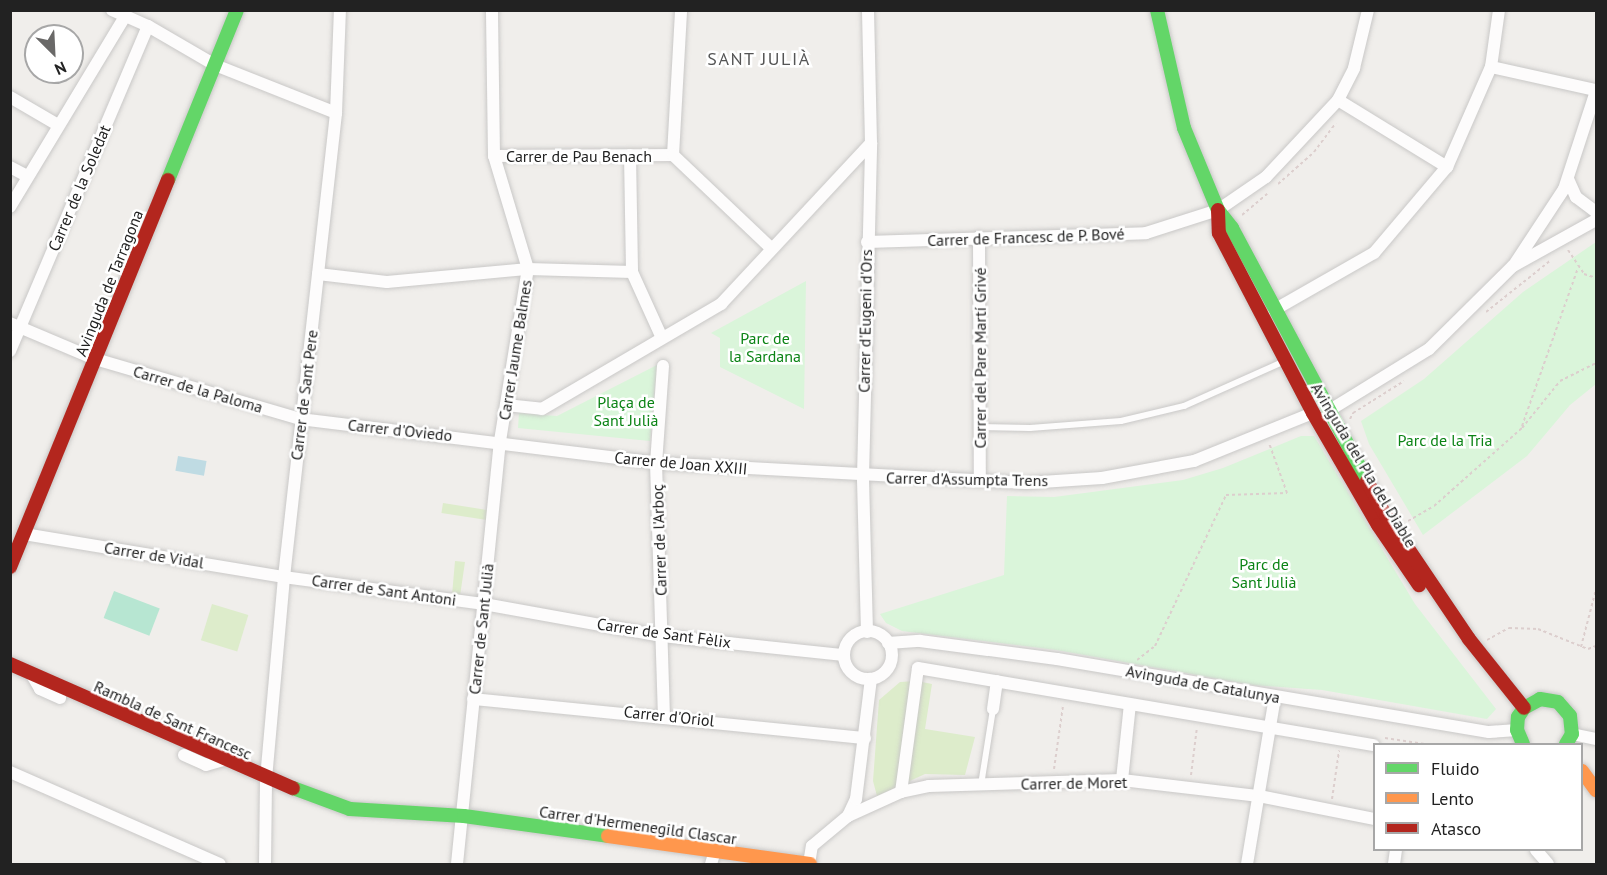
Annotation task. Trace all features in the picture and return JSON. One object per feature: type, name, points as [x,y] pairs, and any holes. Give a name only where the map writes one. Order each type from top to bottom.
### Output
[{"type":"street","points":[[112,10],[148,26],[215,65],[336,113]]},
{"type":"street","name":"Avinguda de Tarragona","points":[[10,567],[237,10]]},
{"type":"street","name":"Carrer de Sant Pere","points":[[265,864],[266,779],[300,419],[336,113],[340,10]]},
{"type":"street","name":"Carrer Jaume Balmes","points":[[492,10],[494,156],[528,269],[500,441]]},
{"type":"street","points":[[673,155],[681,10]]},
{"type":"street","name":"Carrer d'Eugeni d'Ors","points":[[867,632],[863,477],[867,242],[872,143],[868,10]]},
{"type":"street","name":"Avinguda del Pla del Diable","points":[[1157,10],[1184,128],[1218,210],[1232,228],[1386,516],[1520,718]]},
{"type":"street","name":"Carrer de Francesc de P. Bové","points":[[867,242],[1146,233],[1218,210],[1266,177],[1343,102],[1368,10]]},
{"type":"street","points":[[1274,310],[1374,253],[1447,167],[1491,67],[1499,10]]},
{"type":"street","points":[[10,207],[125,16]]},
{"type":"street","name":"Carrer de la Soledat","points":[[10,351],[15,325],[148,26]]},
{"type":"street","points":[[1330,411],[1350,407],[1429,349],[1513,266],[1568,179],[1596,90],[1491,67]]},
{"type":"street","points":[[10,97],[58,125]]},
{"type":"street","points":[[1343,102],[1447,167]]},
{"type":"street","points":[[506,405],[542,409],[721,304],[771,248],[872,143]]},
{"type":"street","points":[[630,155],[632,272],[662,338]]},
{"type":"street","name":"Carrer de Pau Benach","points":[[494,156],[673,155],[771,248]]},
{"type":"street","points":[[10,167],[27,176]]},
{"type":"street","points":[[1568,179],[1576,197],[1596,212]]},
{"type":"street","name":"Avinguda del Pla del Diable","points":[[1218,210],[1219,233],[1313,413],[1378,525],[1463,648],[1520,718]]},
{"type":"street","points":[[1513,266],[1596,220]]},
{"type":"street","name":"Carrer del Pare Martí Grivé","points":[[980,237],[980,480]]},
{"type":"street","points":[[318,274],[387,282],[528,269],[632,272]]},
{"type":"street","name":"Carrer de la Paloma","points":[[15,325],[95,359],[300,419]]},
{"type":"street","name":"Carrer de l'Arboç","points":[[663,366],[656,463],[664,715]]},
{"type":"street","name":"Carrer d'Assumpta Trens","points":[[863,477],[1026,483],[1102,478],[1194,461],[1313,413]]},
{"type":"street","name":"Carrer d'Oviedo","points":[[300,419],[500,441]]},
{"type":"street","name":"Carrer de Joan XXIII","points":[[500,441],[656,463],[863,477]]},
{"type":"street","name":"Carrer de Sant Julià","points":[[457,864],[464,816],[473,699],[500,441]]},
{"type":"street","name":"Carrer de Vidal","points":[[24,534],[284,577]]},
{"type":"street","name":"Carrer de Sant Antoni","points":[[284,577],[484,604]]},
{"type":"street","name":"Carrer de Sant Fèlix","points":[[484,604],[662,636],[844,655]]},
{"type":"street","points":[[867,632],[875,632],[888,643],[891,664],[884,673],[872,679],[855,676],[844,655],[849,641],[867,632]]},
{"type":"street","name":"Avinguda de Catalunya","points":[[888,643],[920,640],[1122,670],[1489,732],[1520,718]]},
{"type":"street","name":"Rambla de Sant Francesc","points":[[10,664],[266,779],[325,801],[350,809],[464,816]]},
{"type":"street","points":[[901,792],[918,668],[1065,691],[1373,745]]},
{"type":"street","points":[[32,675],[40,689],[60,698]]},
{"type":"street","points":[[848,816],[856,799],[872,679]]},
{"type":"street","points":[[993,709],[997,681]]},
{"type":"street","points":[[1246,864],[1275,697]]},
{"type":"street","name":"Carrer d'Oriol","points":[[473,699],[664,715],[865,738]]},
{"type":"street","points":[[1523,743],[1520,718],[1540,699],[1558,702],[1570,716],[1569,739],[1596,739]]},
{"type":"street","points":[[1122,780],[1130,704]]},
{"type":"street","points":[[184,755],[206,765],[223,760]]},
{"type":"street","points":[[10,771],[220,864]]},
{"type":"street","points":[[1583,774],[1596,790]]},
{"type":"street","name":"Carrer de Moret","points":[[809,864],[812,846],[848,816],[901,792],[981,785],[1122,780],[1259,796],[1373,819]]},
{"type":"street","name":"Carrer d'Hermenegild Clascar","points":[[464,816],[712,859],[809,864]]},
{"type":"street","points":[[1538,851],[1548,864]]},
{"type":"lane","points":[[980,427],[1030,428],[1121,421],[1184,406],[1285,361]]},
{"type":"lane","points":[[981,785],[993,709]]},
{"type":"path","points":[[1277,185],[1314,152],[1343,102]]},
{"type":"path","points":[[1242,219],[1245,210],[1270,191]]},
{"type":"path","points":[[1484,314],[1578,244]]},
{"type":"path","points":[[1568,250],[1578,268],[1596,278]]},
{"type":"path","points":[[1522,428],[1522,418],[1578,268]]},
{"type":"path","points":[[1406,522],[1434,506],[1522,428],[1560,381],[1596,363]]},
{"type":"path","points":[[1351,428],[1350,407],[1409,377]]},
{"type":"path","points":[[1122,670],[1155,646],[1226,495],[1287,493],[1265,432]]},
{"type":"path","points":[[1400,514],[1411,531]]},
{"type":"path","points":[[1581,647],[1596,590]]},
{"type":"path","points":[[1486,640],[1509,628],[1538,629],[1581,647],[1596,646]]},
{"type":"path","points":[[1479,633],[1492,648]]},
{"type":"path","points":[[1052,783],[1065,691]]},
{"type":"path","points":[[1190,788],[1199,715]]},
{"type":"path","points":[[1330,810],[1341,740]]},
{"type":"green space","name":"Parc de la Tria","points":[[1596,242],[1596,384],[1570,405],[1527,456],[1423,535],[1369,444],[1361,421],[1424,379],[1523,292]]},
{"type":"green space","name":"Parc de la Sardana","points":[[806,281],[804,409],[720,367],[720,338],[711,333]]},
{"type":"green space","name":"Plaça de Sant Julià","points":[[657,365],[650,441],[518,428],[519,413],[557,416]]},
{"type":"green space","name":"Parc de Sant Julià","points":[[1301,436],[1314,436],[1415,604],[1496,709],[1487,719],[1322,690],[1253,685],[1056,650],[902,631],[886,623],[880,614],[1004,575],[1007,496],[1054,497],[1183,480],[1223,468]]},
{"type":"green space","points":[[443,503],[488,510],[487,520],[441,513]]},
{"type":"green space","points":[[455,561],[465,562],[460,596],[452,595]]},
{"type":"green space","points":[[114,591],[160,609],[149,636],[104,618]]},
{"type":"green space","points":[[212,604],[248,615],[237,651],[201,640]]},
{"type":"green space","points":[[917,681],[932,684],[925,729],[975,737],[965,775],[925,774],[877,796],[873,781],[879,700],[900,682]]},
{"type":"water","points":[[178,456],[207,461],[204,476],[175,471]]},
{"type":"traffic: fast","points":[[168,180],[237,10]]},
{"type":"traffic: fast","points":[[1157,10],[1184,128],[1218,210],[1232,228],[1367,481]]},
{"type":"traffic: fast","points":[[1523,743],[1517,730],[1518,717],[1524,708],[1540,699],[1558,702],[1570,716],[1572,734],[1567,743]]},
{"type":"traffic: fast","points":[[293,788],[350,809],[464,816],[608,836]]},
{"type":"traffic: slow","points":[[1583,772],[1596,790]]},
{"type":"traffic: slow","points":[[608,836],[810,864]]},
{"type":"traffic: jam","points":[[10,567],[168,180]]},
{"type":"traffic: jam","points":[[1218,210],[1219,233],[1313,413],[1378,525],[1419,585]]},
{"type":"traffic: jam","points":[[1367,481],[1386,516],[1469,639],[1524,708]]},
{"type":"traffic: jam","points":[[10,664],[293,788]]},
{"type":"district","name":"SANT JULIÀ","points":[[759,59]]}]
